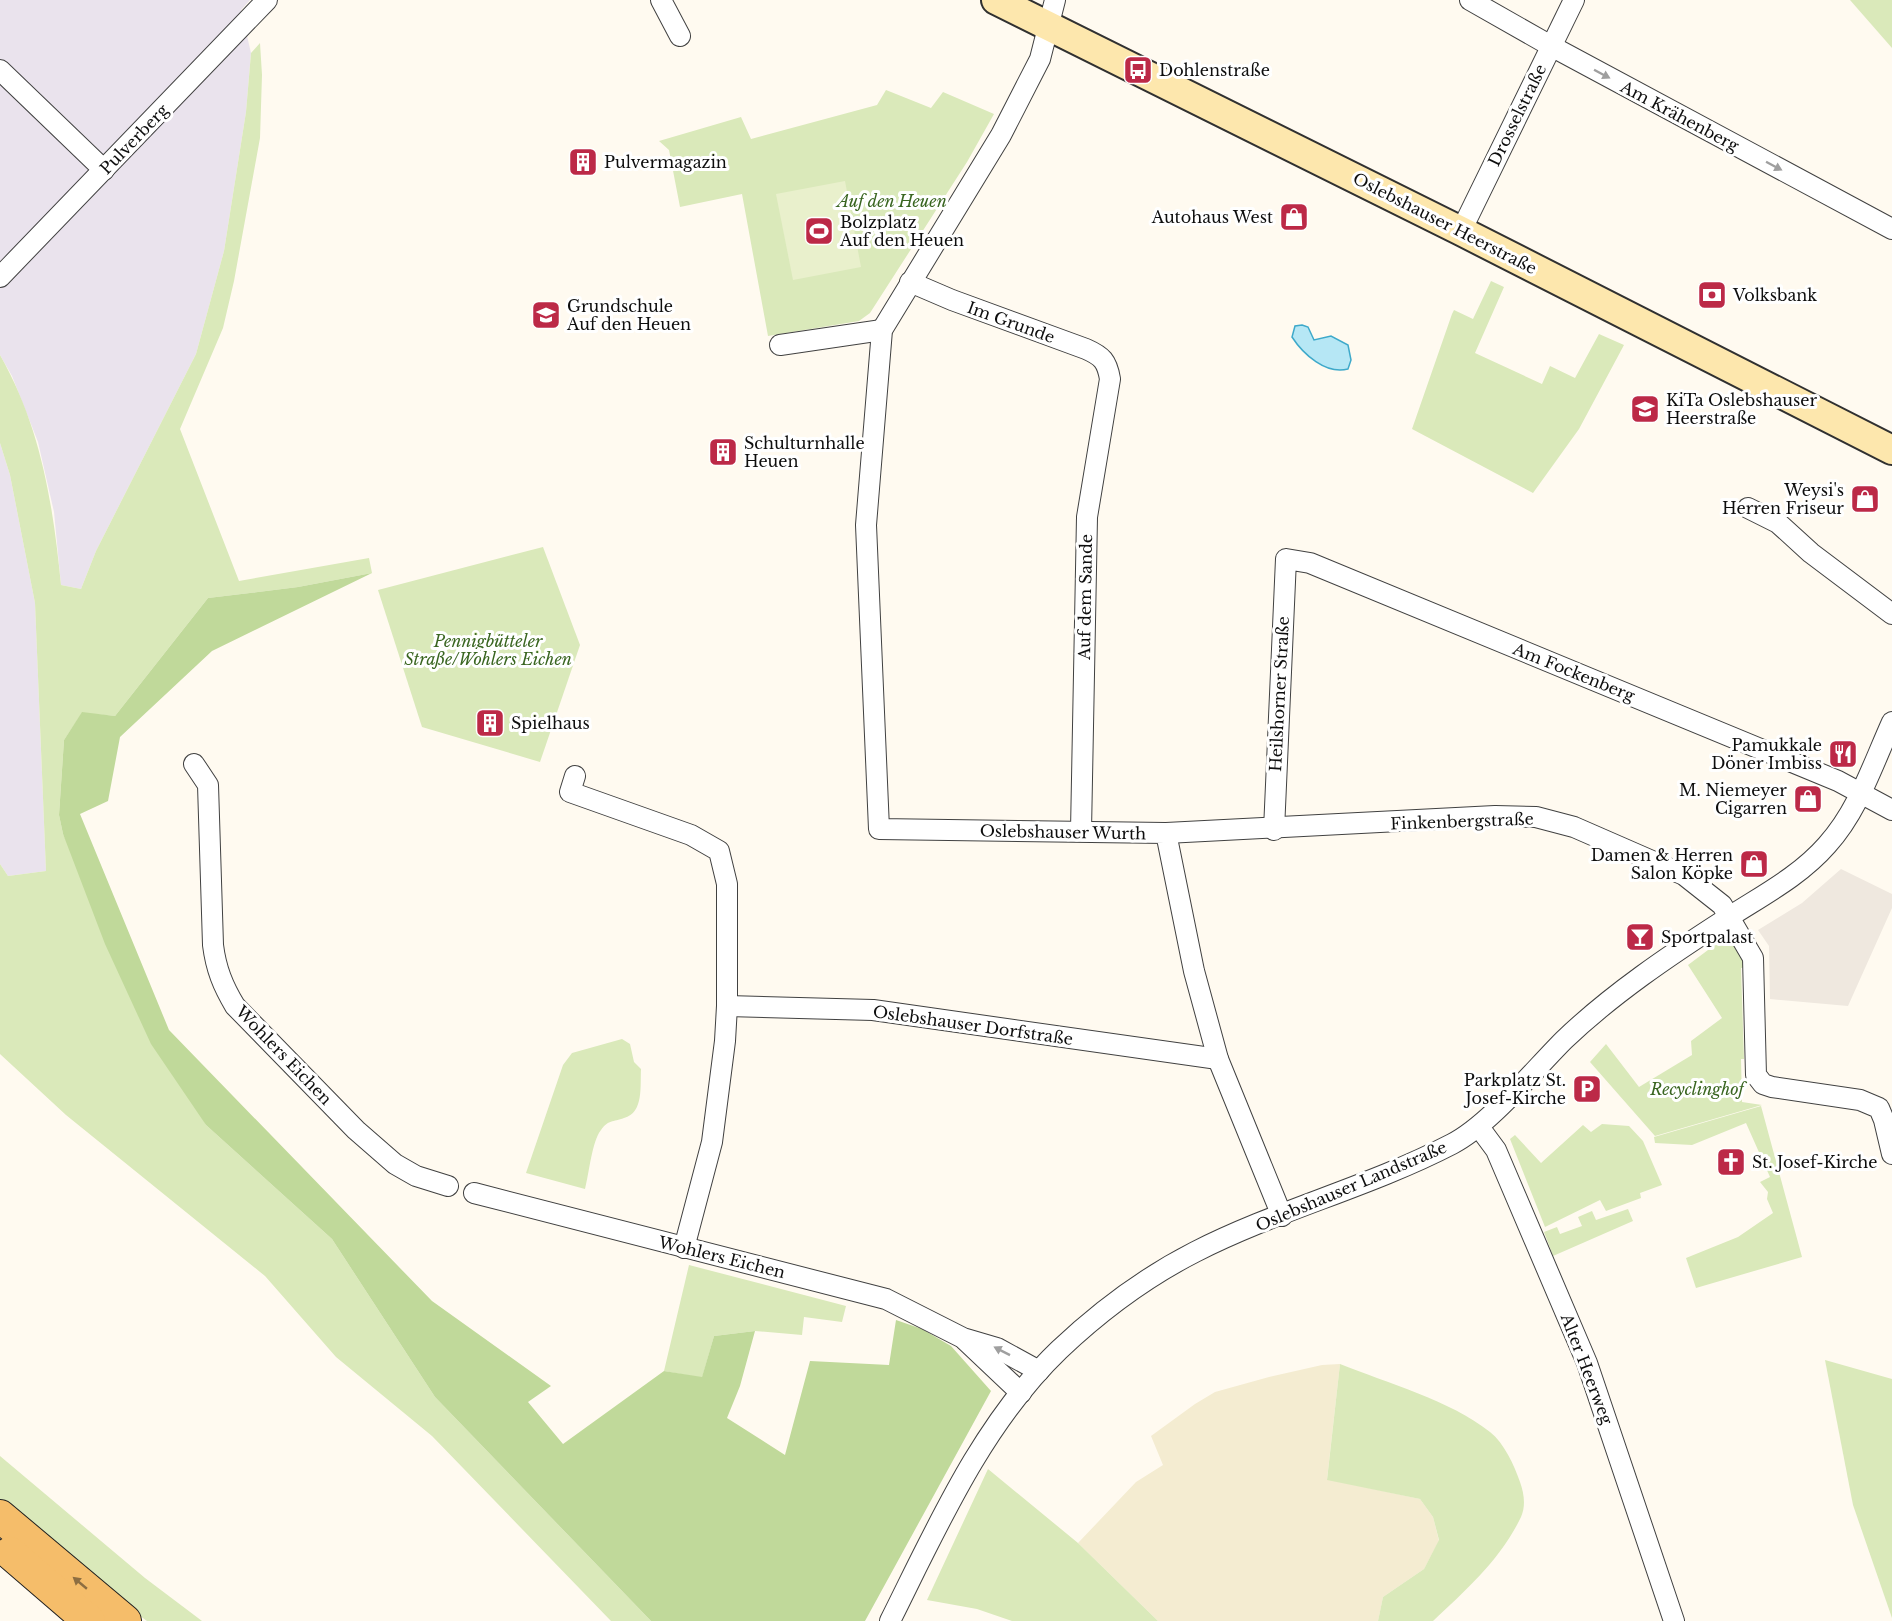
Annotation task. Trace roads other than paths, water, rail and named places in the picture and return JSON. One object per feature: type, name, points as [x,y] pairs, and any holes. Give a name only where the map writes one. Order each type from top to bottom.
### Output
[{"type":"main road","name":"Oslebshauser Heerstraße","points":[[996,0],[1052,13],[1461,231],[1892,450]]},
{"type":"main road","points":[[0,1516],[125,1621]]},
{"type":"main road","points":[[0,1544],[89,1621]]},
{"type":"street","name":"Pulverberg","points":[[0,277],[267,0]]},
{"type":"street","points":[[661,0],[680,36]]},
{"type":"street","name":"Am Krähenberg","points":[[1470,0],[1892,229]]},
{"type":"street","name":"Drosselstraße","points":[[1461,231],[1574,0]]},
{"type":"street","points":[[780,345],[882,330],[910,282],[986,165],[1040,59],[1052,13]]},
{"type":"street","points":[[0,70],[104,170]]},
{"type":"street","name":"Im Grunde","points":[[910,282],[952,300],[1094,352],[1101,356],[1108,366]]},
{"type":"street","name":"Oslebshauser Wurth","points":[[882,330],[866,525],[879,829],[1166,833],[1194,971],[1218,1059],[1282,1216]]},
{"type":"street","name":"Auf dem Sande","points":[[1081,831],[1087,516],[1110,379],[1108,366]]},
{"type":"street","points":[[1748,508],[1778,523],[1811,553],[1892,614]]},
{"type":"street","name":"Am Fockenberg","points":[[1286,559],[1310,563],[1860,792],[1892,810]]},
{"type":"street","name":"Heilshorner Straße","points":[[1274,830],[1286,559]]},
{"type":"street","name":"Oslebshauser Landstraße","points":[[890,1621],[925,1550],[986,1440],[1038,1371],[1098,1316],[1194,1252],[1430,1155],[1479,1127],[1569,1036],[1626,989],[1730,917],[1788,881],[1826,846],[1844,822],[1860,792],[1892,722]]},
{"type":"street","name":"Wohlers Eichen","points":[[194,764],[208,785],[213,945],[216,967],[225,990],[235,1006],[356,1130],[394,1164],[416,1176],[448,1186]]},
{"type":"street","points":[[575,776],[570,792],[691,835],[719,850],[728,884],[727,1006],[712,1142],[684,1248]]},
{"type":"street","name":"Finkenbergstraße","points":[[1166,833],[1274,830],[1496,816],[1536,817],[1574,828],[1684,875],[1715,898],[1730,917],[1753,958],[1756,1075],[1763,1084],[1772,1087],[1860,1100],[1879,1108],[1892,1154]]},
{"type":"street","name":"Oslebshauser Dorfstraße","points":[[727,1006],[873,1010],[1218,1059]]},
{"type":"street","name":"Alter Heerweg","points":[[1479,1127],[1496,1150],[1587,1363],[1674,1621]]},
{"type":"street","name":"Wohlers Eichen","points":[[474,1193],[886,1299],[963,1338],[997,1347],[1038,1371]]},
{"type":"street","name":"Wohlers Eichen","points":[[963,1338],[1021,1393]]},
{"type":"water","points":[[1295,326],[1308,327],[1314,340],[1331,336],[1348,345],[1351,360],[1348,369],[1332,369],[1324,366],[1302,350],[1292,337]]},
{"type":"place","name":"Dohlenstraße","points":[[1138,70]]},
{"type":"place","name":"Pulvermagazin","points":[[583,162]]},
{"type":"place","name":"Autohaus West","points":[[1294,217]]},
{"type":"place","name":"Bolzplatz Auf den Heuen","points":[[819,231]]},
{"type":"place","name":"Volksbank","points":[[1712,295]]},
{"type":"place","name":"Grundschule Auf den Heuen","points":[[546,315]]},
{"type":"place","name":"KiTa Oslebshauser Heerstraße","points":[[1645,409]]},
{"type":"place","name":"Schulturnhalle Heuen","points":[[723,452]]},
{"type":"place","name":"Weysi's Herren Friseur","points":[[1865,499]]},
{"type":"place","name":"Spielhaus","points":[[490,723]]},
{"type":"place","name":"Pamukkale Döner Imbiss","points":[[1843,754]]},
{"type":"place","name":"M. Niemeyer Cigarren","points":[[1808,799]]},
{"type":"place","name":"Damen & Herren Salon Köpke","points":[[1754,864]]},
{"type":"place","name":"Sportpalast","points":[[1640,937]]},
{"type":"place","name":"Parkplatz St. Josef-Kirche","points":[[1587,1089]]},
{"type":"place","name":"St. Josef-Kirche","points":[[1731,1162]]},
{"type":"park label","name":"Auf den Heuen","points":[[892,201]]},
{"type":"park label","name":"Pennigbütteler Straße/Wohlers Eichen","points":[[488,650]]},
{"type":"park label","name":"Recyclinghof","points":[[1697,1089]]}]
